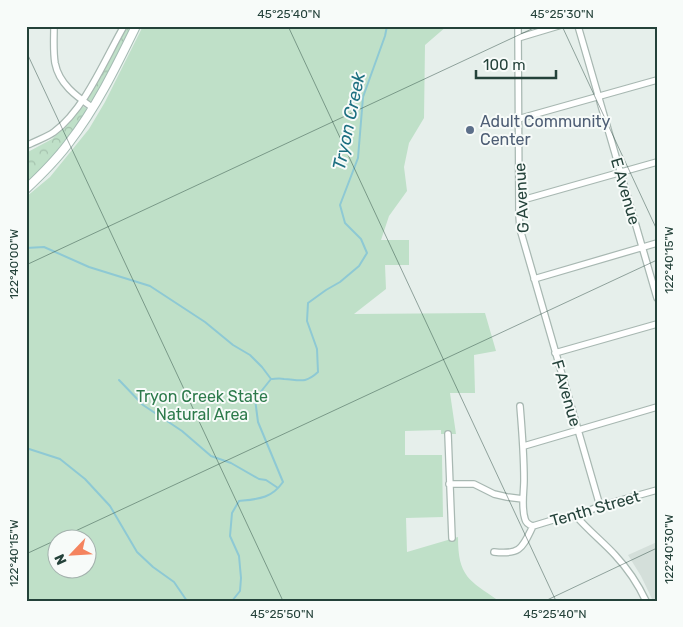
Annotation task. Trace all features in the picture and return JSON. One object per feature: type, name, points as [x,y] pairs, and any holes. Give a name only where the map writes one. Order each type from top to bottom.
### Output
[{"type":"main road","points":[[26,189],[64,150],[93,108],[136,26]]},
{"type":"street","points":[[54,26],[54,56],[57,70],[68,88],[93,108]]},
{"type":"street","points":[[26,145],[54,132],[70,117],[97,76],[124,26]]},
{"type":"street","name":"G Avenue","points":[[518,26],[520,229],[534,279]]},
{"type":"street","points":[[518,38],[558,26]]},
{"type":"street","name":"E Avenue","points":[[578,26],[657,298]]},
{"type":"street","points":[[518,119],[657,80]]},
{"type":"street","points":[[519,201],[657,162]]},
{"type":"street","points":[[534,279],[657,243]]},
{"type":"street","name":"F Avenue","points":[[534,279],[600,506]]},
{"type":"street","points":[[555,353],[657,324]]},
{"type":"street","points":[[494,552],[508,553],[520,548],[527,540],[533,526],[525,520],[523,499],[524,446],[520,406]]},
{"type":"street","points":[[524,446],[657,407]]},
{"type":"street","points":[[448,434],[452,538]]},
{"type":"street","points":[[449,484],[474,484],[494,494],[523,499]]},
{"type":"street","name":"Tenth Street","points":[[533,526],[556,519],[576,516],[600,506],[657,490]]},
{"type":"street","points":[[576,516],[615,555],[635,581],[646,601]]},
{"type":"shaded area","points":[[657,542],[657,601],[653,601],[628,555]]},
{"type":"green space","points":[[126,26],[132,26],[95,100],[90,101],[86,99]]},
{"type":"green space","name":"Tryon Creek State Natural Area","points":[[143,26],[447,26],[425,45],[424,118],[409,143],[404,167],[407,191],[389,216],[381,240],[409,240],[409,265],[385,265],[386,289],[354,314],[485,313],[496,351],[474,355],[475,393],[450,393],[456,434],[441,434],[441,430],[405,431],[405,455],[442,455],[443,517],[406,518],[407,552],[458,537],[460,561],[467,576],[499,601],[26,601],[26,197],[50,177],[89,129],[105,102]]},
{"type":"green space","points":[[82,106],[86,108],[87,113],[55,155],[26,186],[26,153],[52,139],[71,121]]},
{"type":"waterway","name":"Tryon Creek","points":[[232,601],[240,591],[241,578],[239,556],[230,536],[232,513],[239,501],[258,499],[269,495],[283,482],[258,422],[255,399],[271,379],[306,380],[318,372],[317,349],[307,321],[308,303],[340,282],[359,266],[367,253],[361,239],[345,223],[340,205],[358,158],[363,97],[387,26]]},
{"type":"waterway","points":[[26,248],[44,247],[89,267],[150,286],[205,322],[233,345],[250,355],[271,379]]},
{"type":"waterway","points":[[119,380],[143,405],[182,431],[211,456],[231,463],[278,488]]},
{"type":"waterway","points":[[26,448],[60,459],[85,479],[110,506],[137,552],[153,567],[174,582],[187,601]]},
{"type":"place","name":"Adult Community Center","points":[[470,130]]}]
